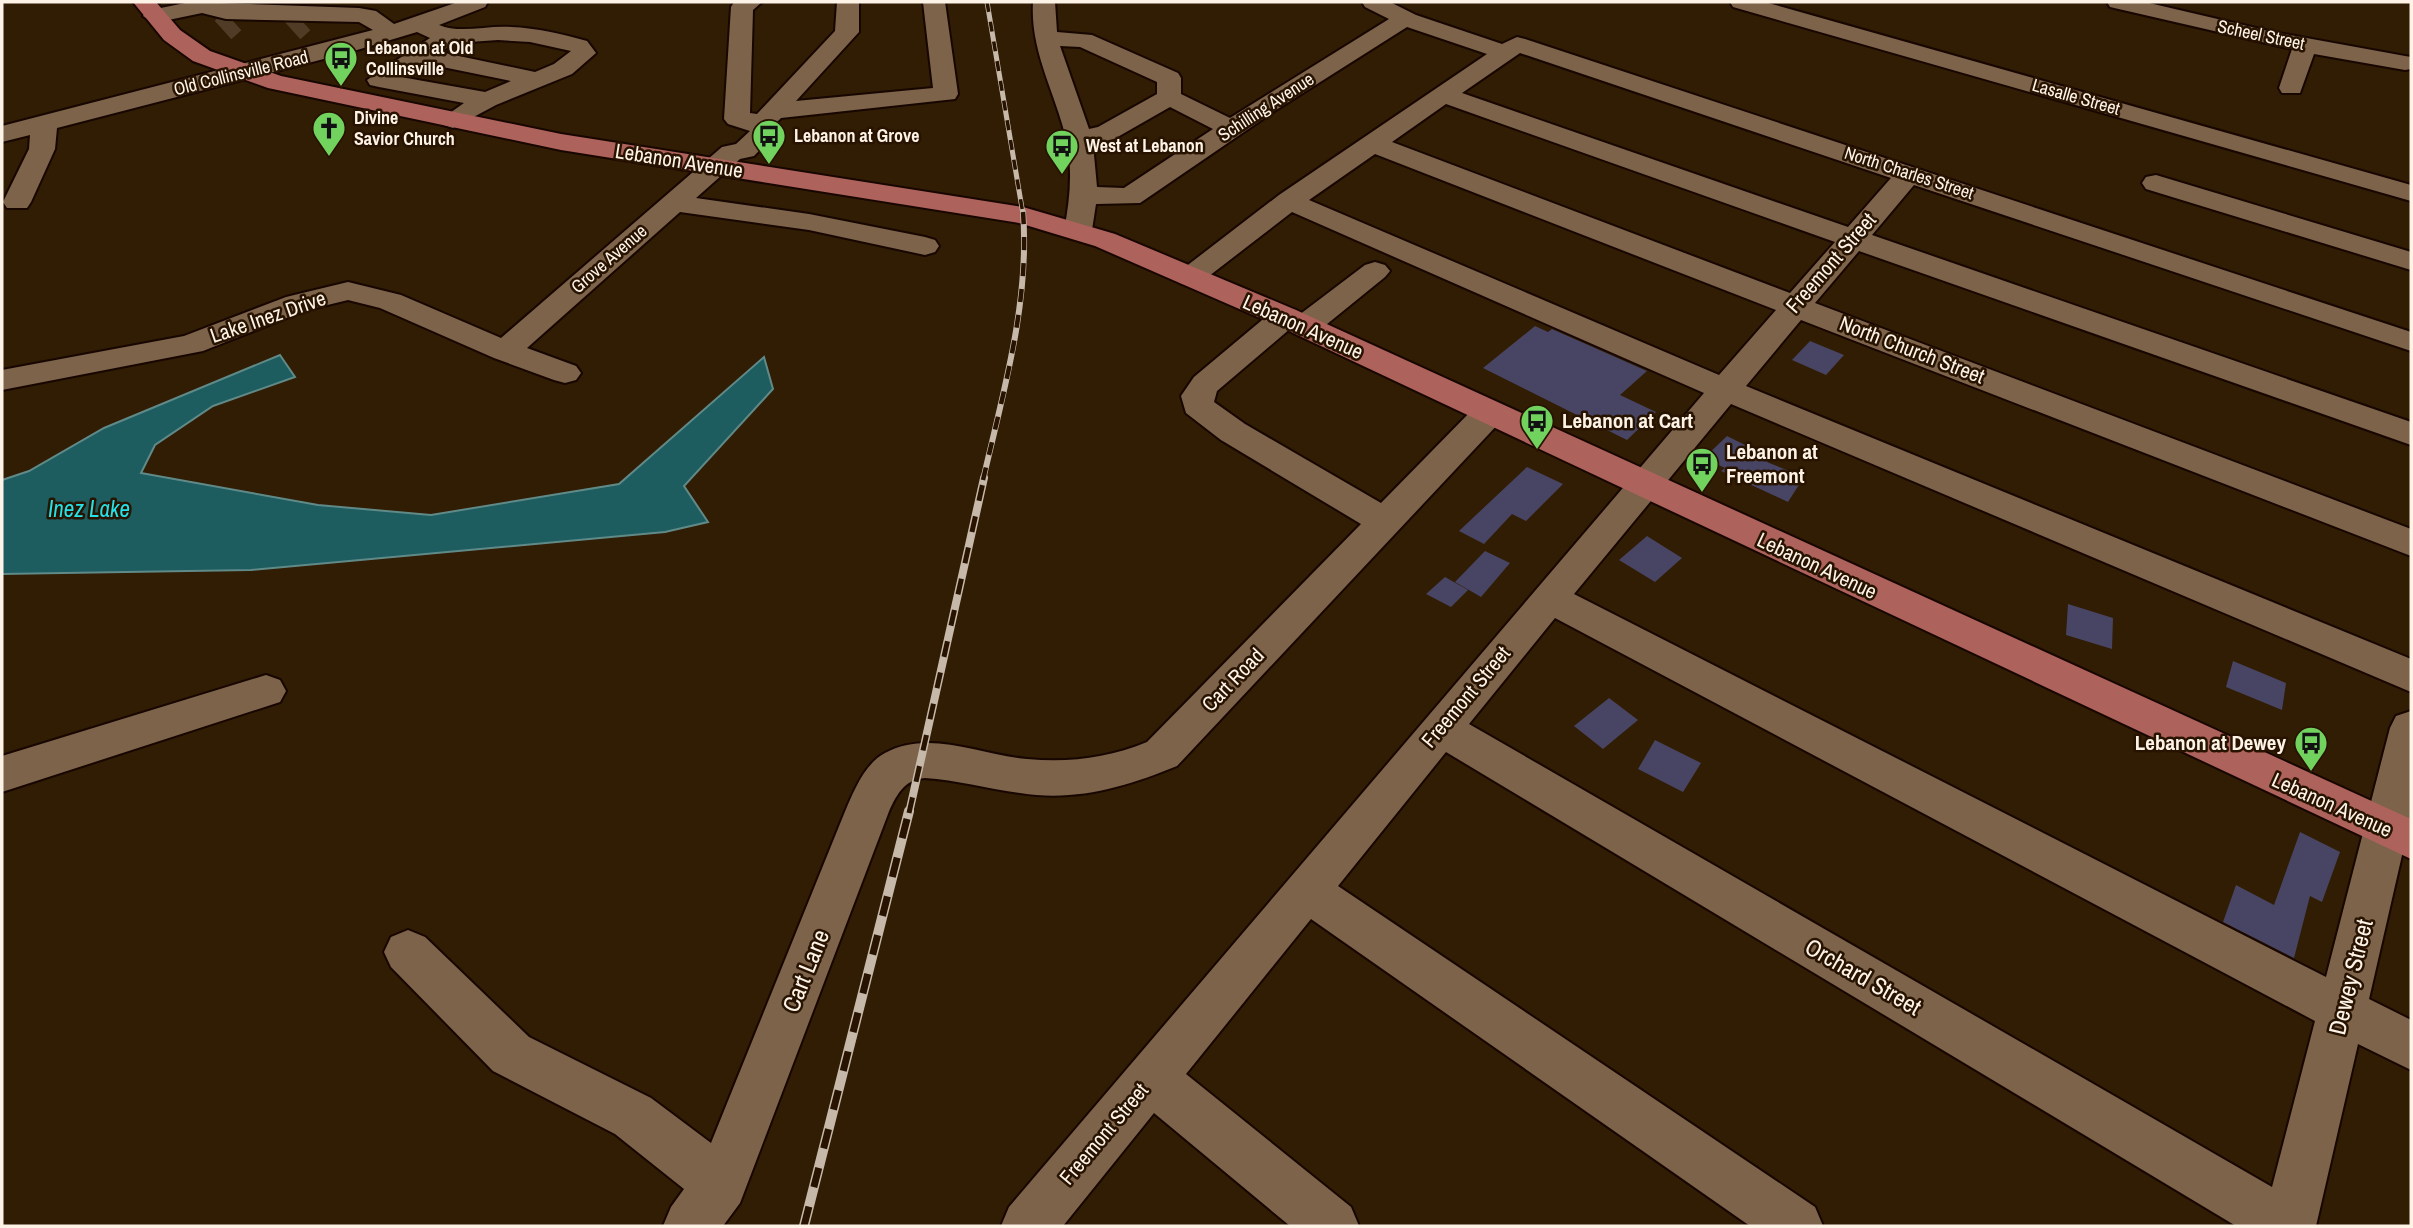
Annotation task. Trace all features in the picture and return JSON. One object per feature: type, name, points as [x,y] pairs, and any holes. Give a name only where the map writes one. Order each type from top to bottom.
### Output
[{"type":"main road","name":"Lebanon Avenue","points":[[149,9],[183,47],[240,73],[334,97],[453,120],[723,160],[1023,215],[1078,230],[1295,321],[2399,836]]},
{"type":"street","name":"Old Collinsville Road","points":[[2,134],[391,33],[477,2]]},
{"type":"street","points":[[766,120],[847,32],[848,2]]},
{"type":"street","points":[[744,3],[737,119],[766,120],[946,94],[934,2]]},
{"type":"street","points":[[1044,2],[1046,38],[1079,138],[1084,165],[1084,195],[1078,230]]},
{"type":"street","name":"North Charles Street","points":[[1373,2],[1408,20],[1504,52],[1517,44],[2411,342]]},
{"type":"street","name":"Lasalle Street","points":[[1741,2],[2411,193]]},
{"type":"street","name":"Scheel Street","points":[[2118,2],[2166,7],[2305,45],[2404,63]]},
{"type":"street","points":[[149,9],[202,6],[273,23],[345,31],[368,16],[391,33]]},
{"type":"street","name":"Schilling Avenue","points":[[1084,195],[1130,197],[1232,129],[1405,19],[1408,20]]},
{"type":"street","points":[[419,24],[448,37]]},
{"type":"street","points":[[453,120],[487,100],[563,69],[583,53],[579,46],[500,30],[448,37],[379,80],[487,100]]},
{"type":"street","points":[[1046,38],[1084,40],[1135,61],[1169,78],[1169,97]]},
{"type":"street","points":[[2291,88],[2305,45]]},
{"type":"street","points":[[1190,277],[1289,201],[1504,52]]},
{"type":"street","points":[[419,55],[540,80]]},
{"type":"street","points":[[1443,94],[2411,434]]},
{"type":"street","points":[[1169,97],[1232,129]]},
{"type":"street","points":[[1079,138],[1105,134],[1169,97]]},
{"type":"street","name":"Grove Avenue","points":[[505,351],[723,160],[745,150],[765,131],[766,120]]},
{"type":"street","points":[[17,202],[42,149],[44,123]]},
{"type":"street","name":"North Church Street","points":[[1373,144],[2411,543]]},
{"type":"street","name":"Freemont Street","points":[[1028,1226],[1643,485],[1910,173]]},
{"type":"street","points":[[2156,183],[2411,261]]},
{"type":"street","points":[[1289,201],[1724,389],[2411,676]]},
{"type":"street","points":[[673,203],[808,222],[925,246]]},
{"type":"street","points":[[1375,271],[1295,321],[1205,384],[1197,396],[1198,406],[1233,432],[1385,522]]},
{"type":"street","name":"Lake Inez Drive","points":[[2,380],[192,344],[297,303],[348,291],[390,301],[505,351],[565,373]]},
{"type":"street","name":"Cart Road","points":[[901,764],[922,760],[1024,776],[1070,778],[1120,772],[1162,754],[1489,413]]},
{"type":"street","points":[[1549,598],[2411,1046]]},
{"type":"street","points":[[2,774],[266,691]]},
{"type":"street","name":"Orchard Street","points":[[1440,728],[2288,1226]]},
{"type":"street","name":"Dewey Street","points":[[2288,1226],[2343,1011],[2399,836],[2411,728]]},
{"type":"street","name":"Cart Lane","points":[[690,1226],[721,1184],[875,794],[901,764]]},
{"type":"street","points":[[1306,890],[1796,1226]]},
{"type":"street","points":[[408,953],[511,1054],[633,1116],[721,1184]]},
{"type":"street","points":[[1151,1078],[1332,1226]]},
{"type":"water","name":"Inez Lake","points":[[280,355],[295,377],[213,406],[155,445],[141,473],[318,505],[431,515],[619,484],[764,357],[773,389],[684,486],[708,522],[665,532],[251,570],[2,574],[2,480],[29,471],[104,428]]},
{"type":"building","points":[[1535,326],[1548,332],[1552,329],[1647,371],[1620,395],[1656,412],[1627,440],[1483,368]]},
{"type":"building","points":[[1810,341],[1844,355],[1826,375],[1792,360]]},
{"type":"building","points":[[1727,436],[1771,458],[1767,462],[1804,477],[1788,502],[1721,471],[1725,468],[1704,458]]},
{"type":"building","points":[[1527,467],[1563,484],[1526,521],[1512,514],[1484,544],[1459,531]]},
{"type":"building","points":[[1647,536],[1682,558],[1655,582],[1619,560]]},
{"type":"building","points":[[1485,551],[1510,563],[1481,597],[1455,582]]},
{"type":"building","points":[[1445,577],[1468,590],[1451,607],[1426,594]]},
{"type":"building","points":[[2068,604],[2113,618],[2112,649],[2066,635]]},
{"type":"building","points":[[2233,661],[2286,683],[2282,710],[2226,687]]},
{"type":"building","points":[[1609,698],[1638,720],[1603,749],[1574,726]]},
{"type":"building","points":[[1655,740],[1701,763],[1683,792],[1638,769]]},
{"type":"building","points":[[2300,832],[2340,852],[2322,902],[2310,896],[2294,958],[2223,922],[2236,885],[2274,905]]},
{"type":"tunnel","points":[[223,30],[233,21]]},
{"type":"tunnel","points":[[292,30],[302,21]]},
{"type":"railway","points":[[987,2],[1023,214]]},
{"type":"railway","points":[[983,480],[1019,313],[1023,280],[1023,212]]},
{"type":"railway","points":[[909,813],[984,478]]},
{"type":"railway","points":[[804,1226],[909,811]]},
{"type":"place","name":"Lebanon at Old Collinsville","points":[[341,88]]},
{"type":"place","name":"Divine Savior Church","points":[[329,158]]},
{"type":"place","name":"Lebanon at Grove","points":[[769,166]]},
{"type":"place","name":"West at Lebanon","points":[[1062,176]]},
{"type":"place","name":"Lebanon at Cart","points":[[1537,451]]},
{"type":"place","name":"Lebanon at Freemont","points":[[1702,494]]},
{"type":"place","name":"Lebanon at Dewey","points":[[2311,773]]}]
